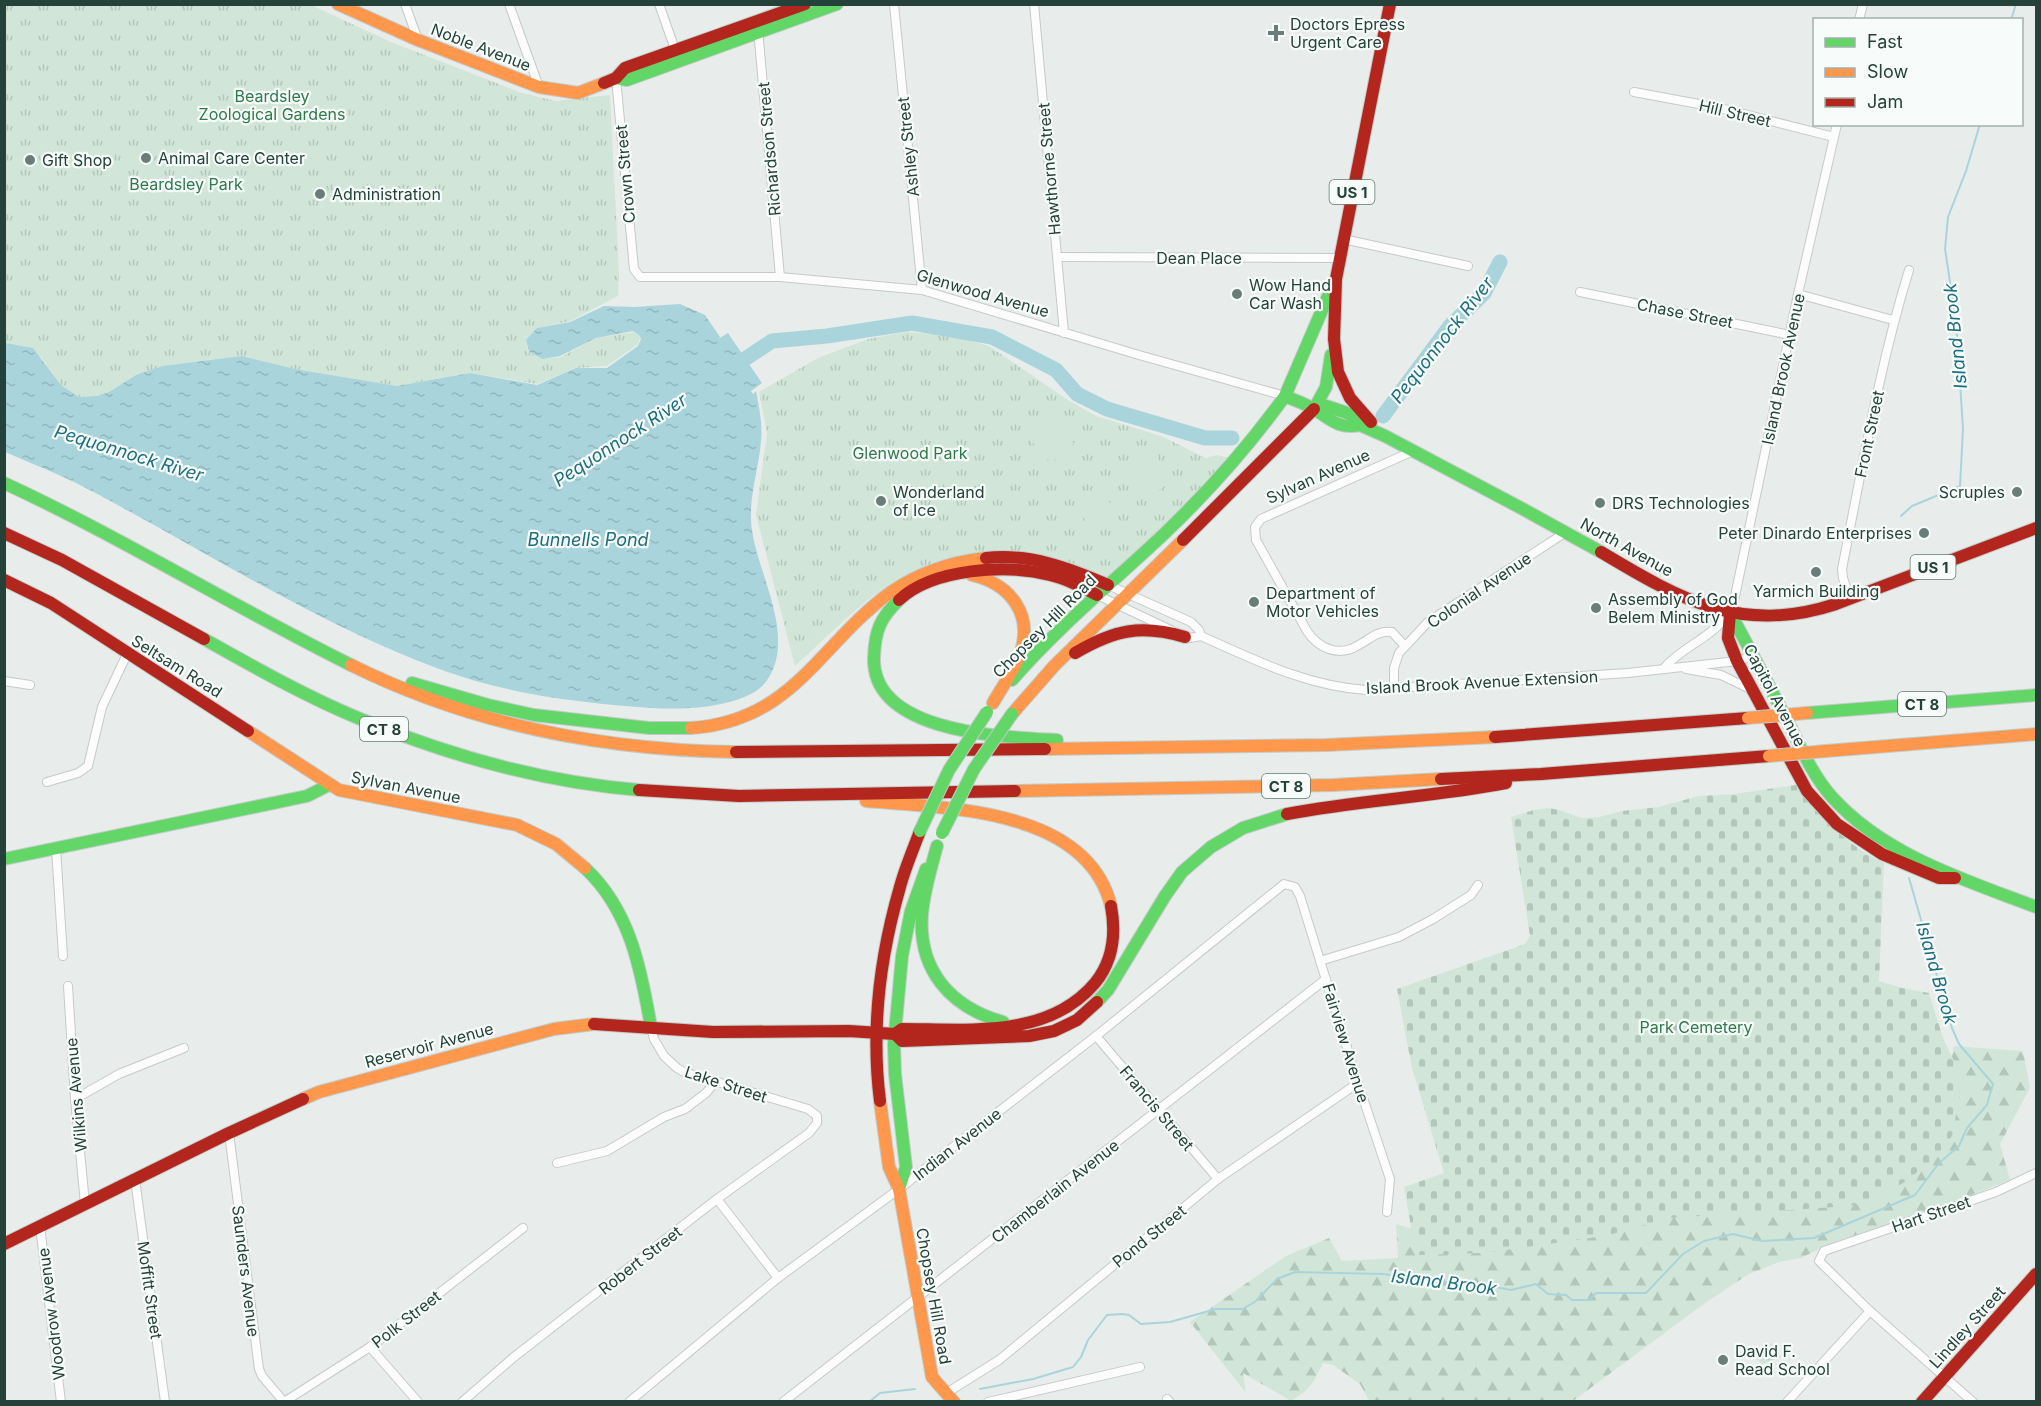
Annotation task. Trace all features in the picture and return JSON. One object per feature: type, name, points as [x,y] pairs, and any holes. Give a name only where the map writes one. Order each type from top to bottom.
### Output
[{"type":"main road","name":"Noble Avenue","points":[[338,4],[418,40],[539,87],[578,93],[616,78],[627,80],[677,56],[757,27],[837,4]]},
{"type":"main road","name":"Noble Avenue","points":[[757,27],[804,4]]},
{"type":"main road","name":"US 1","points":[[1386,436],[1365,416],[1344,388],[1335,362],[1334,339],[1336,279],[1390,4]]},
{"type":"main road","name":"Chopsey Hill Road","points":[[945,1399],[932,1377],[916,1298],[899,1189],[889,1167],[877,1076],[881,978],[890,924],[900,886],[920,831],[949,770],[990,707],[1031,658],[1217,482],[1266,425],[1285,396],[1336,279]]},
{"type":"main road","name":"Chopsey Hill Road","points":[[899,1189],[906,1167],[895,1087],[895,1035],[902,956],[915,895],[970,775],[1012,714],[1054,666],[1164,560],[1207,514],[1314,409],[1326,387],[1334,339]]},
{"type":"main road","name":"Glenwood Avenue","points":[[1285,396],[1314,409],[1326,419],[1346,426],[1360,425],[1386,436]]},
{"type":"main road","name":"North Avenue","points":[[1386,436],[1655,582],[1686,597],[1730,613],[1757,617],[1785,616],[1820,610],[2037,528]]},
{"type":"main road","name":"CT 8","points":[[4,483],[82,519],[338,659],[406,690],[477,715],[549,734],[635,747],[710,752],[1317,745],[1439,740],[2037,695]]},
{"type":"main road","name":"CT 8","points":[[4,533],[60,559],[330,706],[384,729],[442,750],[529,774],[619,789],[709,796],[1248,788],[1541,774],[2037,734]]},
{"type":"main road","points":[[338,659],[460,698],[529,714],[650,728],[691,729],[734,720],[772,702],[798,683],[885,597],[912,580],[938,568],[986,558],[1019,558],[1053,564],[1108,585]]},
{"type":"main road","points":[[1097,595],[1050,575],[1018,570],[987,570],[942,578],[916,588],[900,598],[888,611],[876,633],[873,650],[877,675],[883,688],[899,705],[932,722],[973,732],[1149,748]]},
{"type":"main road","points":[[942,578],[964,575],[986,578],[1005,589],[1020,608],[1024,626],[1022,646],[990,707]]},
{"type":"main road","name":"Seltsam Road","points":[[4,580],[51,603],[329,785]]},
{"type":"main road","name":"Capitol Avenue","points":[[1730,613],[1810,766],[1833,799],[1860,823],[1894,846],[1961,878],[2037,907]]},
{"type":"main road","name":"Capitol Avenue","points":[[1730,613],[1728,638],[1737,661],[1807,790],[1837,824],[1882,854],[1939,878],[1961,878]]},
{"type":"main road","points":[[1054,666],[1095,641],[1121,631],[1150,629],[1185,637]]},
{"type":"main road","points":[[802,795],[948,808],[991,815],[1037,828],[1063,841],[1081,854],[1096,871],[1109,897],[1114,919],[1112,949],[1104,970],[1086,994],[1069,1008],[1042,1020],[998,1027],[902,1029],[895,1035],[902,1041],[1021,1037],[1046,1034],[1070,1024],[1091,1009],[1108,990],[1182,872],[1218,841],[1251,824],[1278,816],[1335,807],[1485,788],[1541,774]]},
{"type":"main road","name":"Sylvan Avenue","points":[[4,859],[307,796],[329,785],[349,794],[517,825],[563,849],[596,879],[621,915],[637,958],[651,1027]]},
{"type":"main road","points":[[937,846],[924,900],[922,922],[925,952],[934,974],[942,987],[957,1002],[984,1017],[1012,1023],[1042,1020]]},
{"type":"main road","name":"Reservoir Avenue","points":[[5,1242],[229,1132],[319,1092],[554,1029],[578,1024],[612,1023],[712,1032],[826,1031],[895,1035]]},
{"type":"main road","name":"Lindley Street","points":[[1922,1401],[2037,1274]]},
{"type":"street","points":[[405,4],[418,40]]},
{"type":"street","points":[[509,4],[539,87]]},
{"type":"street","points":[[659,4],[677,56]]},
{"type":"street","name":"Ashley Street","points":[[894,4],[922,290]]},
{"type":"street","name":"Hawthorne Street","points":[[1034,4],[1064,333]]},
{"type":"street","name":"Richardson Street","points":[[757,27],[780,277]]},
{"type":"street","name":"Crown Street","points":[[616,78],[634,269]]},
{"type":"street","name":"Hill Street","points":[[1634,92],[1720,108],[1834,137]]},
{"type":"street","name":"Island Brook Avenue","points":[[1730,613],[1836,126]]},
{"type":"street","points":[[1343,239],[1468,266]]},
{"type":"street","name":"Dean Place","points":[[1058,257],[1340,258]]},
{"type":"street","name":"Glenwood Avenue","points":[[634,269],[640,276],[780,277],[922,290],[1285,396]]},
{"type":"street","name":"Front Street","points":[[1850,599],[1842,569],[1863,457],[1893,320],[1909,270]]},
{"type":"street","name":"Chase Street","points":[[1580,292],[1790,335]]},
{"type":"street","points":[[1798,294],[1893,320]]},
{"type":"street","name":"Sylvan Avenue","points":[[1404,645],[1392,632],[1384,631],[1348,650],[1334,650],[1317,644],[1307,631],[1260,548],[1254,532],[1257,524],[1266,517],[1413,451]]},
{"type":"street","name":"Colonial Avenue","points":[[1394,689],[1394,664],[1404,645],[1428,622],[1566,532]]},
{"type":"street","name":"Island Brook Avenue Extension","points":[[1108,585],[1191,622],[1199,630],[1201,636]]},
{"type":"street","name":"Island Brook Avenue Extension","points":[[1097,595],[1185,637],[1201,636],[1277,669],[1322,684],[1352,689],[1394,689],[1628,674],[1737,661],[1754,656]]},
{"type":"street","points":[[1664,669],[1673,658],[1709,634],[1730,613]]},
{"type":"street","points":[[47,782],[78,773],[88,766],[102,707],[127,654]]},
{"type":"street","name":"Island Brook Avenue Extension","points":[[1664,669],[1687,669],[1721,675],[1743,684],[1754,692]]},
{"type":"street","points":[[4,681],[30,685]]},
{"type":"street","points":[[56,849],[63,956]]},
{"type":"street","name":"Fairview Avenue","points":[[1284,884],[1295,887],[1300,896],[1390,1179],[1387,1212]]},
{"type":"street","name":"Indian Avenue","points":[[629,1401],[778,1278],[899,1189],[1096,1036],[1284,884]]},
{"type":"street","points":[[1320,961],[1399,937],[1471,895],[1478,885]]},
{"type":"street","name":"Chamberlain Avenue","points":[[783,1401],[1326,979]]},
{"type":"street","name":"Wilkins Avenue","points":[[68,986],[75,1099],[85,1204]]},
{"type":"street","name":"Lake Street","points":[[651,1027],[661,1051],[672,1064],[684,1072],[808,1109],[815,1113],[818,1120]]},
{"type":"street","name":"Francis Street","points":[[1096,1036],[1218,1179]]},
{"type":"street","points":[[75,1099],[119,1074],[184,1048]]},
{"type":"street","points":[[557,1163],[607,1151],[664,1117],[685,1109],[706,1093],[715,1082]]},
{"type":"street","name":"Pond Street","points":[[945,1399],[999,1360],[1218,1179],[1358,1083]]},
{"type":"street","name":"Robert Street","points":[[462,1401],[514,1357],[717,1199],[808,1133],[815,1127],[818,1120]]},
{"type":"street","name":"Saunders Avenue","points":[[229,1132],[259,1369],[262,1376],[284,1401]]},
{"type":"street","name":"Hart Street","points":[[1870,1311],[1819,1261],[1824,1251],[1996,1192],[2037,1173]]},
{"type":"street","name":"Moffitt Street","points":[[135,1179],[165,1401]]},
{"type":"street","points":[[717,1199],[778,1278]]},
{"type":"street","name":"Woodrow Avenue","points":[[40,1226],[61,1401]]},
{"type":"street","name":"Polk Street","points":[[284,1401],[370,1347],[523,1228]]},
{"type":"street","points":[[1787,1401],[1870,1311],[1973,1401]]},
{"type":"street","points":[[370,1347],[418,1401]]},
{"type":"street","points":[[988,1401],[1140,1367]]},
{"type":"green space","name":"Beardsley Park","points":[[4,5],[311,5],[391,42],[522,93],[556,101],[610,95],[619,272],[618,296],[570,321],[537,328],[526,340],[528,352],[543,359],[561,357],[596,338],[633,332],[639,335],[637,345],[607,366],[576,368],[537,384],[470,373],[397,386],[295,369],[242,356],[136,375],[109,392],[96,396],[79,397],[61,385],[41,357],[5,343]]},
{"type":"green space","name":"Glenwood Park","points":[[906,332],[950,335],[989,346],[1068,400],[1096,416],[1161,436],[1206,458],[1217,455],[1230,458],[1103,591],[1064,573],[905,575],[861,605],[795,666],[756,515],[767,433],[759,392],[818,358],[868,339]]},
{"type":"green space","points":[[1052,419],[1062,430],[1038,449],[1029,438]]},
{"type":"green space","points":[[1065,433],[1074,444],[1051,463],[1041,452]]},
{"type":"green space","points":[[1152,452],[1161,463],[1138,482],[1129,471]]},
{"type":"green space","points":[[1166,467],[1174,478],[1151,497],[1142,486]]},
{"type":"green space","points":[[1104,496],[1113,507],[1090,526],[1081,515]]},
{"type":"green space","name":"Park Cemetery","points":[[1796,785],[1846,839],[1884,863],[1879,981],[1929,993],[1943,1038],[1958,1069],[1960,1094],[1952,1136],[1939,1154],[1905,1182],[1875,1198],[1850,1206],[1669,1218],[1609,1235],[1536,1246],[1482,1253],[1416,1255],[1404,1187],[1444,1173],[1412,1068],[1397,989],[1525,944],[1530,936],[1511,817],[1549,808],[1582,818],[1599,817],[1622,811],[1658,807],[1699,796],[1734,794]]},
{"type":"green space","points":[[1954,1046],[2023,1051],[2030,1088],[2000,1144],[2010,1180],[1829,1244],[1801,1258],[1779,1262],[1747,1275],[1701,1306],[1573,1401],[1369,1401],[1360,1384],[1333,1365],[1323,1363],[1311,1385],[1291,1401],[1243,1373],[1246,1393],[1190,1322],[1286,1256],[1329,1238],[1342,1261],[1398,1258],[1396,1224],[1444,1238],[1943,1100]]},
{"type":"green space","points":[[1771,1343],[1781,1357],[1762,1364],[1754,1356]]},
{"type":"water","name":"Bunnells Pond","points":[[680,304],[705,315],[720,337],[718,339],[728,333],[762,383],[751,391],[753,394],[756,391],[761,429],[751,519],[753,538],[777,624],[778,645],[775,665],[765,683],[755,691],[743,698],[712,706],[652,708],[546,696],[494,686],[442,670],[349,631],[82,486],[5,452],[5,343],[33,348],[61,385],[79,397],[97,396],[109,392],[136,375],[163,366],[242,356],[295,369],[397,386],[470,373],[537,385],[576,368],[607,368],[638,346],[641,339],[633,331],[596,338],[560,356],[543,359],[529,352],[526,340],[537,328],[570,322],[604,306]]},
{"type":"waterway","name":"Island Brook","points":[[2012,18],[2016,4]]},
{"type":"waterway","name":"Island Brook","points":[[1901,516],[1912,506],[1960,486],[1963,429],[1956,321],[1945,249],[1948,217],[1966,171],[1979,126]]},
{"type":"waterway","name":"Pequonnock River","points":[[1383,416],[1450,326],[1484,293],[1500,262]]},
{"type":"waterway","name":"Pequonnock River","points":[[745,359],[772,341],[827,336],[912,323],[992,337],[1056,370],[1077,394],[1107,409],[1205,438],[1232,438]]},
{"type":"waterway","name":"Island Brook","points":[[980,1389],[1033,1379],[1073,1367],[1081,1357],[1088,1340],[1107,1315],[1129,1315],[1141,1324],[1170,1322],[1216,1309],[1243,1309],[1256,1301],[1277,1279],[1295,1272],[1383,1274],[1481,1284],[1511,1290],[1536,1284],[1548,1294],[1566,1295],[1572,1300],[1589,1300],[1596,1293],[1646,1293],[1683,1254],[1704,1241],[1733,1234],[1762,1241],[1814,1238],[1915,1195],[1939,1163],[1959,1146],[1967,1128],[1987,1105],[1993,1084],[1959,1044],[1952,1028],[1909,878]]},
{"type":"waterway","name":"Island Brook","points":[[869,1402],[880,1393],[915,1389]]},
{"type":"traffic: fast","points":[[616,78],[627,80],[837,4]]},
{"type":"traffic: fast","points":[[1332,287],[1285,396],[1309,406],[1339,424],[1360,425]]},
{"type":"traffic: fast","points":[[1314,409],[1326,387],[1331,355]]},
{"type":"traffic: fast","points":[[1012,680],[1067,623],[1197,501],[1228,468],[1285,396]]},
{"type":"traffic: fast","points":[[1314,409],[1326,406],[1350,414],[1360,425],[1385,436],[1601,552]]},
{"type":"traffic: fast","points":[[4,483],[92,526],[351,665]]},
{"type":"traffic: fast","points":[[899,600],[883,619],[876,640],[874,657],[879,683],[894,702],[917,716],[945,726],[1006,737],[1057,740]]},
{"type":"traffic: fast","points":[[1730,613],[1813,771],[1832,797],[1876,835],[1901,850],[1954,876],[2036,907]]},
{"type":"traffic: fast","points":[[204,639],[319,700],[358,718],[426,744],[496,765],[567,781],[639,790]]},
{"type":"traffic: fast","points":[[412,683],[488,705],[534,715],[649,728],[691,728]]},
{"type":"traffic: fast","points":[[1807,713],[2036,695]]},
{"type":"traffic: fast","points":[[920,831],[949,770],[987,712]]},
{"type":"traffic: fast","points":[[942,833],[974,769],[1012,714]]},
{"type":"traffic: fast","points":[[4,859],[307,796],[329,785]]},
{"type":"traffic: fast","points":[[1097,1002],[1108,990],[1182,872],[1211,847],[1243,828],[1287,814]]},
{"type":"traffic: fast","points":[[937,846],[922,914],[922,934],[932,969],[941,983],[967,1007],[1003,1022]]},
{"type":"traffic: fast","points":[[585,868],[613,902],[623,921],[638,962],[651,1027]]},
{"type":"traffic: fast","points":[[899,1189],[906,1167],[895,1074],[894,1044],[902,956],[911,911],[926,869]]},
{"type":"traffic: slow","points":[[338,4],[418,40],[539,87],[578,93],[604,83]]},
{"type":"traffic: slow","points":[[1012,714],[1054,666],[1183,540]]},
{"type":"traffic: slow","points":[[691,728],[726,722],[756,711],[781,696],[803,677],[866,612],[902,585],[936,569],[986,558]]},
{"type":"traffic: slow","points":[[972,575],[986,579],[1008,593],[1016,603],[1024,626],[1024,639],[1020,654],[993,703]]},
{"type":"traffic: slow","points":[[351,665],[396,686],[443,703],[538,730],[636,746],[736,752]]},
{"type":"traffic: slow","points":[[1748,718],[1807,713]]},
{"type":"traffic: slow","points":[[248,731],[339,790],[517,825],[556,844],[585,868]]},
{"type":"traffic: slow","points":[[1826,751],[2036,734]]},
{"type":"traffic: slow","points":[[1045,749],[1327,745],[1495,737]]},
{"type":"traffic: slow","points":[[1769,756],[1826,751]]},
{"type":"traffic: slow","points":[[1015,791],[1333,785],[1441,779]]},
{"type":"traffic: slow","points":[[866,801],[972,811],[1010,819],[1044,832],[1074,849],[1097,874],[1111,906]]},
{"type":"traffic: slow","points":[[303,1099],[319,1092],[554,1029],[594,1024]]},
{"type":"traffic: slow","points":[[880,1101],[889,1167],[899,1189],[932,1377],[954,1402]]},
{"type":"traffic: jam","points":[[604,83],[616,78],[625,68],[805,4]]},
{"type":"traffic: jam","points":[[1371,422],[1350,398],[1338,372],[1334,339],[1336,279],[1390,4]]},
{"type":"traffic: jam","points":[[1183,540],[1314,409]]},
{"type":"traffic: jam","points":[[1601,552],[1658,585],[1686,598],[1713,608],[1741,614],[1771,616],[1802,613],[1836,604],[2036,528]]},
{"type":"traffic: jam","points":[[4,533],[62,560],[204,639]]},
{"type":"traffic: jam","points":[[986,558],[1018,558],[1049,563],[1108,585]]},
{"type":"traffic: jam","points":[[899,600],[913,589],[931,581],[971,571],[992,570],[1013,570],[1050,575],[1097,595]]},
{"type":"traffic: jam","points":[[4,580],[51,603],[248,731]]},
{"type":"traffic: jam","points":[[1730,613],[1728,638],[1737,661],[1807,791],[1837,824],[1882,854],[1939,878],[1955,878]]},
{"type":"traffic: jam","points":[[1075,653],[1102,639],[1128,631],[1155,631],[1185,637]]},
{"type":"traffic: jam","points":[[1495,737],[1748,718]]},
{"type":"traffic: jam","points":[[736,752],[1045,749]]},
{"type":"traffic: jam","points":[[1441,779],[1541,774],[1769,756]]},
{"type":"traffic: jam","points":[[1287,814],[1506,783]]},
{"type":"traffic: jam","points":[[639,790],[739,796],[1015,791]]},
{"type":"traffic: jam","points":[[880,1101],[877,1074],[879,993],[893,913],[920,831]]},
{"type":"traffic: jam","points":[[1097,1002],[1077,1020],[1054,1031],[1029,1036],[902,1041],[895,1034],[902,1029],[953,1030],[1005,1027],[1054,1014],[1076,1001],[1095,983],[1106,965],[1113,936],[1111,906]]},
{"type":"traffic: jam","points":[[594,1024],[713,1032],[849,1031],[895,1034]]},
{"type":"traffic: jam","points":[[4,1244],[303,1099]]},
{"type":"traffic: jam","points":[[1922,1402],[2036,1274]]},
{"type":"place","name":"Doctors Epress Urgent Care","points":[[1276,33]]},
{"type":"place","name":"Animal Care Center","points":[[146,158]]},
{"type":"place","name":"Gift Shop","points":[[30,160]]},
{"type":"place","name":"Administration","points":[[320,194]]},
{"type":"place","name":"Wow Hand Car Wash","points":[[1237,294]]},
{"type":"place","name":"Scruples","points":[[2017,492]]},
{"type":"place","name":"Wonderland of Ice","points":[[881,501]]},
{"type":"place","name":"DRS Technologies","points":[[1600,503]]},
{"type":"place","name":"Peter Dinardo Enterprises","points":[[1924,533]]},
{"type":"place","name":"Yarmich Building","points":[[1816,572]]},
{"type":"place","name":"Department of Motor Vehicles","points":[[1254,602]]},
{"type":"place","name":"Assembly of God Belem Ministry","points":[[1596,608]]},
{"type":"place","name":"David F. Read School","points":[[1723,1360]]},
{"type":"park label","name":"Beardsley Zoological Gardens","points":[[272,105]]}]
